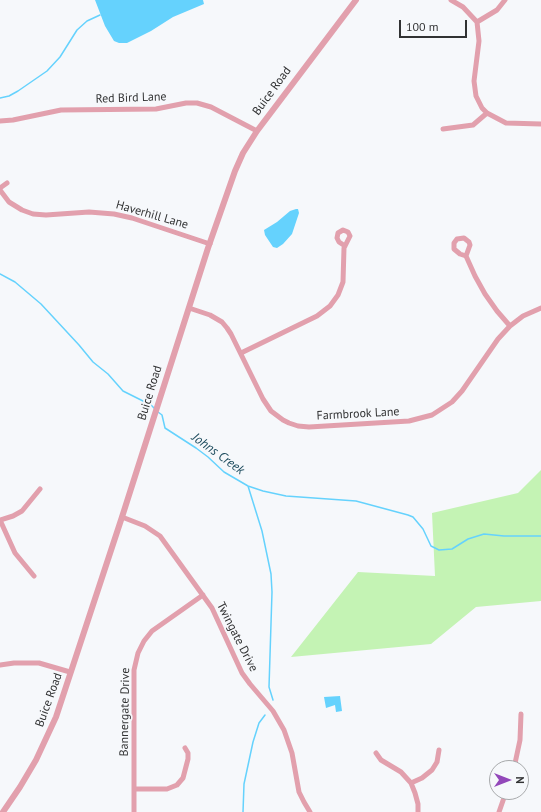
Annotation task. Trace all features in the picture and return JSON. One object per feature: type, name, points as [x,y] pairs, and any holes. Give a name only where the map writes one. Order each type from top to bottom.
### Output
[{"type":"street","name":"Buice Road","points":[[3,812],[24,780],[47,737],[56,716],[235,171],[243,153],[257,131],[356,0]]},
{"type":"street","points":[[451,0],[463,7],[477,22],[479,41],[474,81],[476,96],[487,113],[500,121],[511,124],[541,124]]},
{"type":"street","points":[[477,22],[497,10],[505,0]]},
{"type":"street","name":"Red Bird Lane","points":[[0,121],[13,120],[61,110],[156,109],[186,103],[197,103],[211,107],[257,131]]},
{"type":"street","points":[[443,129],[473,125],[487,113]]},
{"type":"street","points":[[0,189],[7,183]]},
{"type":"street","name":"Haverhill Lane","points":[[0,189],[10,202],[22,210],[33,214],[46,215],[90,212],[114,214],[132,218],[210,244]]},
{"type":"street","points":[[241,353],[317,316],[330,306],[338,295],[343,282],[345,246]]},
{"type":"street","points":[[466,256],[485,294],[510,326]]},
{"type":"street","name":"Farmbrook Lane","points":[[189,308],[210,315],[222,322],[231,334],[267,405],[276,415],[289,423],[298,426],[409,421],[432,415],[442,410],[462,391],[498,339],[510,326],[523,316],[541,308]]},
{"type":"street","points":[[34,576],[14,553],[0,520],[13,516],[22,511],[40,489]]},
{"type":"street","name":"Twingate Drive","points":[[122,517],[145,526],[160,536],[217,615],[242,673],[273,711],[284,730],[292,753],[299,792],[310,812]]},
{"type":"street","name":"Bannergate Drive","points":[[134,812],[134,670],[138,653],[144,641],[152,631],[203,595]]},
{"type":"street","points":[[0,665],[14,663],[39,663],[70,672]]},
{"type":"street","points":[[516,760],[520,740],[521,714]]},
{"type":"street","points":[[134,789],[167,789],[177,785],[183,778],[188,760],[188,753],[185,748]]},
{"type":"street","points":[[410,783],[422,778],[432,770],[437,762],[439,750]]},
{"type":"street","points":[[376,753],[381,760],[401,772],[410,783],[415,793],[418,804],[418,812]]},
{"type":"street","points":[[499,812],[503,800]]},
{"type":"green space","points":[[541,470],[541,601],[476,607],[431,644],[291,657],[358,572],[435,576],[432,513],[518,493]]},
{"type":"water","points":[[95,0],[203,0],[204,4],[173,17],[151,31],[127,43],[119,43],[114,41],[105,26]]},
{"type":"water","points":[[298,209],[299,213],[292,234],[283,244],[277,248],[273,247],[265,235],[264,230],[277,222],[290,211]]},
{"type":"water","points":[[340,696],[342,711],[336,712],[335,705],[326,708],[324,697]]},
{"type":"waterway","points":[[0,98],[9,96],[18,91],[47,71],[60,57],[77,30],[87,21],[100,15]]},
{"type":"waterway","name":"Johns Creek","points":[[0,274],[15,282],[41,304],[93,362],[108,374],[123,391],[151,405],[155,409]]},
{"type":"waterway","name":"Johns Creek","points":[[158,412],[162,415],[165,428],[196,448],[224,472],[248,486],[286,496],[356,501],[408,515],[413,517],[423,529],[431,546],[439,550],[452,549],[468,539],[484,534],[504,536],[541,536]]},
{"type":"waterway","points":[[248,486],[262,531],[271,574],[272,592],[269,687],[273,700]]},
{"type":"waterway","points":[[243,812],[244,784],[253,742],[259,723],[265,715]]}]
